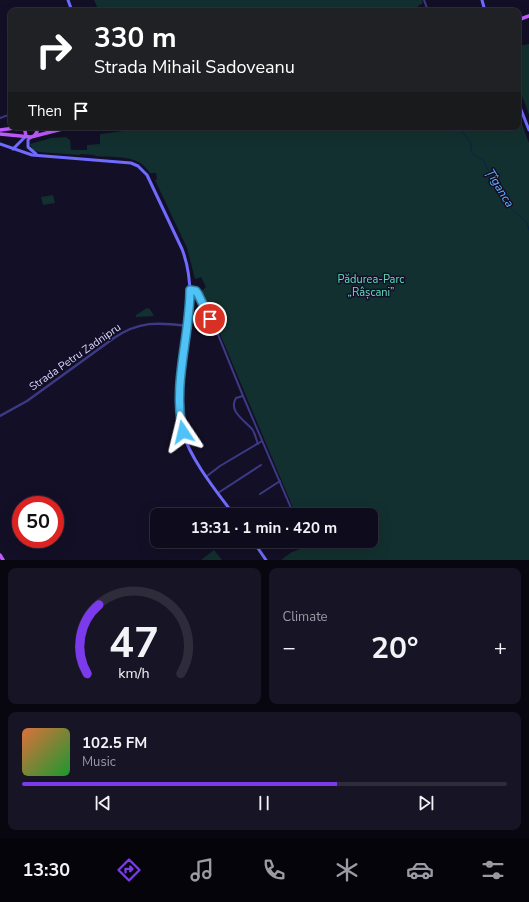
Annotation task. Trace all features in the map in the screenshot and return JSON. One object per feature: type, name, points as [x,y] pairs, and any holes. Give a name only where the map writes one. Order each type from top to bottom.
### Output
[{"type":"main road","points":[[521,110],[529,130]]},
{"type":"main road","points":[[25,130],[26,136]]},
{"type":"main road","points":[[37,130],[37,132],[28,140],[28,147],[31,151],[38,155]]},
{"type":"main road","points":[[0,134],[32,137],[58,130]]},
{"type":"main road","points":[[13,149],[26,136]]},
{"type":"main road","points":[[0,144],[32,155],[130,163],[141,168],[147,175],[182,249],[188,268],[190,290],[179,395],[183,432],[187,443],[229,508]]},
{"type":"main road","points":[[17,145],[20,151]]},
{"type":"main road","points":[[20,151],[27,150],[28,147]]},
{"type":"main road","points":[[258,548],[266,560]]},
{"type":"street","points":[[190,290],[196,291],[198,294],[217,332],[291,508]]},
{"type":"street","name":"Strada Petru Zadnipru","points":[[0,416],[27,401],[128,329],[151,323],[187,326]]},
{"type":"street","points":[[243,396],[236,398],[233,402],[233,408],[243,422],[252,429],[256,435],[258,444]]},
{"type":"street","points":[[207,476],[220,466],[262,441]]},
{"type":"street","points":[[218,493],[261,465]]},
{"type":"street","points":[[260,494],[280,480]]},
{"type":"green space","points":[[94,0],[422,0],[423,3],[418,6],[419,8],[98,8]]},
{"type":"green space","points":[[529,44],[529,115],[521,93],[521,45]]},
{"type":"green space","name":"Pădurea-Parc „Râșcani”","points":[[521,121],[529,143],[529,560],[281,560],[292,552],[303,548],[378,548],[378,508],[293,508],[218,329],[200,292],[206,287],[201,277],[195,279],[187,248],[155,180],[157,179],[156,173],[150,173],[139,163],[126,158],[39,152],[33,150],[30,144],[51,138],[66,137],[70,140],[71,150],[87,150],[87,145],[100,144],[100,134],[131,130],[521,130]]},
{"type":"green space","points":[[53,195],[55,203],[43,205],[41,197]]},
{"type":"green space","points":[[147,308],[150,309],[154,316],[136,317],[136,315]]},
{"type":"green space","points":[[214,550],[222,560],[201,560]]},
{"type":"waterway","name":"Țîganca","points":[[462,130],[471,143],[472,153],[484,160],[490,173],[505,191],[509,206],[526,222],[529,230]]},
{"type":"route","points":[[183,432],[179,395],[190,290],[196,291],[210,319]]}]
